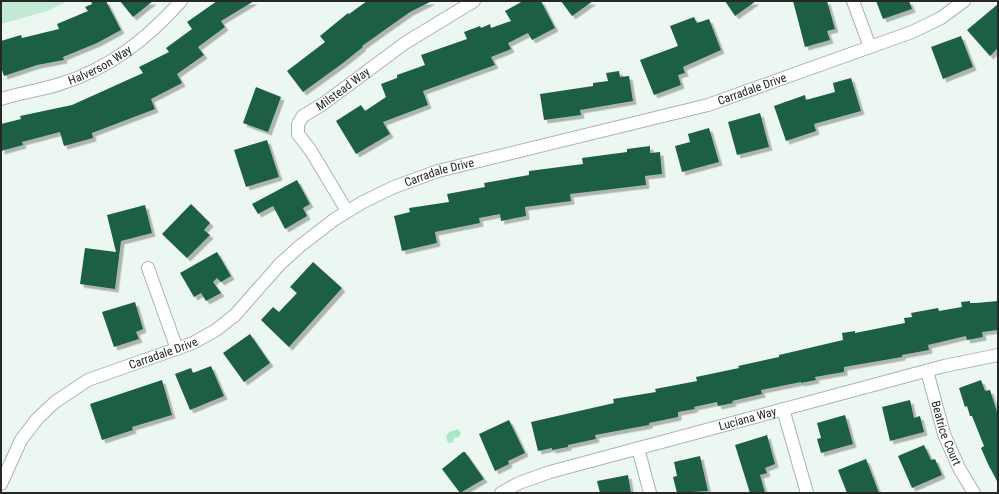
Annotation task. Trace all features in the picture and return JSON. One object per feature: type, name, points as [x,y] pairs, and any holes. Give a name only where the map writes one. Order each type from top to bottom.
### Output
[{"type":"street","name":"Halverson Way","points":[[1,99],[66,82],[114,61],[147,37],[181,1]]},
{"type":"street","name":"Milstead Way","points":[[348,211],[311,151],[298,134],[298,124],[303,116],[323,104],[411,39],[474,1]]},
{"type":"street","points":[[853,1],[870,47]]},
{"type":"street","name":"Carradale Drive","points":[[1,484],[15,451],[28,430],[41,414],[60,398],[88,380],[177,349],[205,337],[226,323],[245,305],[290,255],[323,227],[379,194],[423,176],[702,107],[928,25],[964,1]]},
{"type":"street","points":[[148,268],[177,349]]},
{"type":"street","name":"Luciana Way","points":[[501,493],[519,483],[535,477],[638,448],[927,370],[998,355]]},
{"type":"street","name":"Beatrice Court","points":[[927,370],[944,434],[959,468],[974,493]]},
{"type":"street","points":[[783,409],[807,493]]},
{"type":"street","points":[[638,448],[650,493]]},
{"type":"shaded area","points":[[1,1],[68,1],[47,11],[1,24]]},
{"type":"shaded area","points":[[458,429],[461,433],[459,437],[454,438],[453,442],[448,443],[446,437],[449,432]]},
{"type":"building","points":[[91,1],[106,1],[121,30],[97,43],[63,57],[64,60],[37,65],[4,76],[1,67],[1,41],[21,35],[22,38],[59,29],[57,24],[88,11],[85,7],[92,4]]},
{"type":"building","points":[[120,1],[153,1],[133,17]]},
{"type":"building","points":[[217,1],[254,1],[221,21],[225,27],[198,47],[204,55],[177,74],[182,83],[151,99],[155,109],[92,133],[93,138],[64,146],[60,132],[22,142],[23,145],[1,151],[1,124],[21,119],[20,116],[72,105],[143,73],[139,67],[169,52],[166,48],[192,29],[187,22]]},
{"type":"building","points":[[367,1],[432,1],[410,12],[362,46],[363,47],[343,63],[303,92],[287,71],[325,42],[320,36],[348,13],[349,14]]},
{"type":"building","points":[[523,1],[541,1],[555,28],[532,40],[528,33],[508,43],[511,49],[491,57],[495,65],[423,91],[428,105],[383,122],[390,134],[356,154],[336,121],[361,105],[365,111],[386,97],[381,84],[397,78],[397,75],[425,65],[421,55],[467,39],[464,32],[490,24],[491,28],[511,21],[505,11]]},
{"type":"building","points":[[561,1],[593,1],[572,16]]},
{"type":"building","points":[[725,1],[756,1],[735,16]]},
{"type":"building","points":[[793,1],[827,1],[835,29],[827,31],[830,40],[805,47]]},
{"type":"building","points":[[876,1],[909,1],[912,9],[883,19]]},
{"type":"building","points":[[998,4],[998,48],[990,56],[967,30]]},
{"type":"building","points":[[694,17],[697,23],[709,19],[721,50],[683,67],[685,73],[678,75],[681,85],[654,95],[640,60],[678,46],[670,26]]},
{"type":"building","points":[[961,36],[973,67],[943,79],[931,47]]},
{"type":"building","points":[[619,71],[620,77],[629,76],[633,101],[580,110],[581,115],[544,120],[540,94],[593,86],[593,83],[608,81],[606,73]]},
{"type":"building","points":[[851,78],[861,111],[814,124],[816,131],[786,141],[774,106],[805,95],[806,100],[835,92],[833,83]]},
{"type":"building","points":[[256,87],[281,97],[268,132],[243,123]]},
{"type":"building","points":[[760,113],[769,147],[737,155],[728,122]]},
{"type":"building","points":[[709,128],[719,162],[682,172],[675,146],[690,142],[688,134]]},
{"type":"building","points":[[267,140],[279,177],[246,187],[234,150]]},
{"type":"building","points":[[650,146],[650,153],[660,152],[662,174],[645,176],[646,185],[570,194],[571,201],[525,207],[526,216],[501,221],[500,214],[479,218],[480,223],[435,232],[437,243],[402,251],[394,216],[410,212],[409,208],[449,202],[447,194],[485,187],[484,183],[529,175],[529,171],[583,164],[582,158],[627,152],[627,149]]},
{"type":"building","points":[[297,180],[310,204],[303,208],[307,216],[285,229],[273,206],[258,214],[252,204]]},
{"type":"building","points":[[191,204],[210,223],[204,230],[210,235],[187,258],[162,234]]},
{"type":"building","points":[[145,205],[152,233],[121,241],[115,289],[80,284],[85,248],[116,252],[107,215]]},
{"type":"building","points":[[217,252],[231,276],[221,282],[217,278],[213,282],[221,293],[206,301],[201,293],[194,297],[180,273]]},
{"type":"building","points":[[313,262],[342,288],[289,347],[261,320],[273,307],[279,312],[297,293],[290,287]]},
{"type":"building","points":[[970,301],[970,303],[976,303],[998,301],[998,330],[982,332],[983,337],[967,340],[966,336],[928,345],[929,350],[902,355],[902,357],[844,367],[844,372],[815,377],[816,380],[761,390],[762,394],[732,401],[733,403],[718,406],[717,402],[694,407],[695,409],[678,412],[678,417],[649,423],[649,425],[595,435],[596,439],[568,445],[568,447],[538,451],[531,422],[614,403],[613,399],[656,392],[655,389],[697,381],[696,377],[739,368],[738,366],[843,340],[842,333],[855,331],[855,333],[905,323],[904,318],[912,317],[911,313],[938,308],[939,311],[962,307],[961,302]]},
{"type":"building","points":[[135,302],[143,329],[136,332],[139,339],[114,347],[102,312]]},
{"type":"building","points":[[250,334],[270,363],[244,382],[223,353]]},
{"type":"building","points":[[211,366],[224,396],[190,410],[175,374],[191,368],[193,373]]},
{"type":"building","points":[[162,380],[172,415],[132,427],[133,430],[102,440],[90,404]]},
{"type":"building","points":[[981,380],[985,391],[990,390],[998,415],[998,483],[981,448],[984,446],[972,416],[970,416],[967,406],[965,407],[959,388]]},
{"type":"building","points":[[910,400],[914,418],[920,416],[924,432],[890,441],[882,407]]},
{"type":"building","points":[[845,415],[853,444],[821,453],[817,439],[821,438],[817,423]]},
{"type":"building","points":[[509,420],[525,453],[508,461],[509,464],[495,471],[479,434]]},
{"type":"building","points":[[767,435],[775,464],[765,468],[767,473],[760,475],[765,493],[750,493],[735,445]]},
{"type":"building","points":[[924,445],[931,460],[935,459],[942,475],[912,488],[898,456]]},
{"type":"building","points":[[465,452],[484,479],[460,493],[442,469]]},
{"type":"building","points":[[700,456],[708,491],[677,493],[673,477],[677,476],[674,462]]},
{"type":"building","points":[[866,459],[879,493],[847,493],[838,470]]},
{"type":"building","points":[[628,475],[631,493],[600,493],[597,481]]}]
